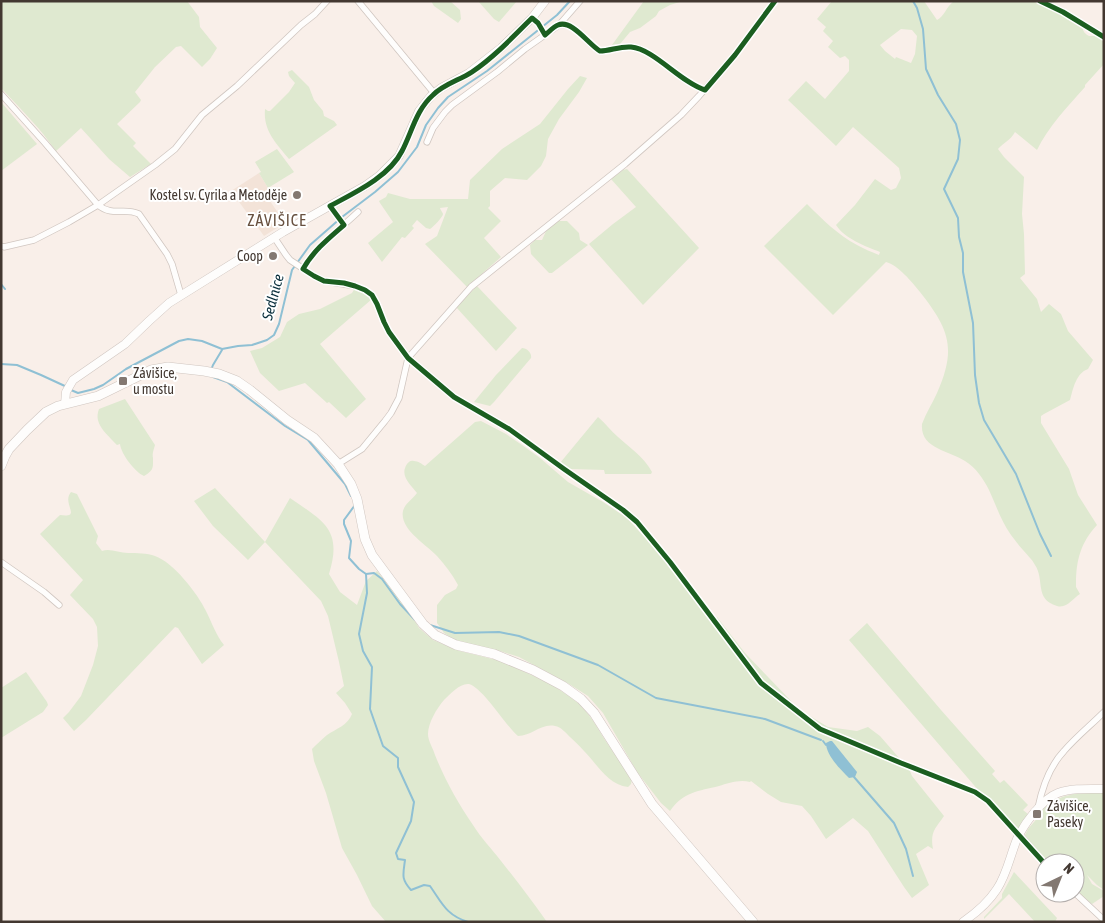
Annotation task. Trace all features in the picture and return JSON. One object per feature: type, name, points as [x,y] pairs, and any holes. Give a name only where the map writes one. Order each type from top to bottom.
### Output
[{"type":"main road","points":[[1,466],[9,449],[39,418],[65,400],[98,396],[147,372],[160,368],[173,367],[211,372],[232,378],[314,438],[338,464],[351,484],[357,499],[365,540],[372,555],[423,624],[435,635],[456,645],[507,658],[538,672],[563,686],[588,706],[600,720],[652,804],[753,922]]},
{"type":"street","points":[[1,246],[4,247],[34,240],[98,205],[155,165],[175,148],[202,115],[237,86],[327,1]]},
{"type":"street","points":[[358,1],[434,93]]},
{"type":"street","points":[[65,400],[70,384],[83,372],[124,344],[156,314],[181,295],[274,238],[366,186],[379,176],[399,156],[420,111],[434,93],[469,74],[535,21],[545,1]]},
{"type":"street","points":[[427,142],[433,128],[452,105],[497,72],[544,33],[558,25],[580,1]]},
{"type":"street","points":[[338,464],[362,449],[391,413],[399,398],[408,358],[471,287],[625,164],[680,115],[705,90],[735,55],[775,1]]},
{"type":"street","points":[[1040,1],[1063,12],[1104,37]]},
{"type":"street","points":[[535,21],[544,33]]},
{"type":"street","points":[[558,25],[564,24],[573,28],[600,51],[622,47],[640,49],[686,81],[705,90]]},
{"type":"street","points":[[1,94],[98,205],[108,211],[124,211],[139,214],[167,254],[172,264],[181,295]]},
{"type":"street","points":[[302,268],[321,245],[358,212]]},
{"type":"street","points":[[274,238],[290,260],[314,276],[324,280],[355,286],[372,295],[389,332],[408,358],[454,396],[509,429]]},
{"type":"street","points":[[1,562],[44,592],[59,605]]},
{"type":"street","points":[[1038,808],[1040,795],[1050,772],[1063,751],[1104,712]]},
{"type":"street","points":[[963,922],[986,904],[997,889],[1020,835],[1038,808],[1050,797],[1066,791],[1075,789],[1104,789]]},
{"type":"street","points":[[1020,835],[1036,853]]},
{"type":"street","points":[[1085,902],[1104,920]]},
{"type":"shaded area","points":[[259,173],[274,198],[270,201],[285,223],[264,236],[231,191]]},
{"type":"green space","points":[[1,1],[187,1],[199,17],[200,27],[217,48],[202,67],[181,46],[176,47],[155,67],[135,92],[141,100],[140,102],[117,124],[136,143],[133,146],[151,164],[130,177],[109,159],[81,128],[56,151],[1,88]]},
{"type":"green space","points":[[431,1],[450,1],[460,10],[461,19],[458,23],[434,6]]},
{"type":"green space","points":[[478,1],[517,1],[499,22]]},
{"type":"green space","points":[[644,1],[683,1],[659,11],[656,16],[640,28],[630,32],[620,44],[612,45]]},
{"type":"green space","points":[[832,1],[924,1],[937,20],[954,1],[1032,1],[1055,10],[1083,26],[1084,32],[1089,36],[1098,36],[1104,39],[1104,64],[1065,109],[1037,150],[1015,132],[998,149],[1024,177],[1022,214],[1025,274],[1020,278],[1037,299],[1041,312],[1049,304],[1061,314],[1068,331],[1093,360],[1088,369],[1078,378],[1070,400],[1041,416],[1041,423],[1069,469],[1078,495],[1097,525],[1083,545],[1078,559],[1076,587],[1080,594],[1064,606],[1057,606],[1045,599],[1035,565],[1007,530],[989,490],[979,474],[965,461],[937,448],[926,439],[922,424],[943,377],[948,351],[947,339],[938,317],[917,288],[900,270],[886,262],[833,315],[764,246],[807,204],[843,236],[879,255],[880,252],[850,238],[836,225],[855,205],[875,179],[891,190],[896,188],[901,178],[899,168],[853,127],[836,146],[788,100],[806,81],[825,99],[849,71],[849,60],[845,56],[840,58],[828,47],[833,41],[823,31],[826,27],[817,19]],"holes":[[[901,29],[912,30],[917,36],[915,54],[911,63],[896,57],[895,59],[880,45]]]},
{"type":"green space","points":[[292,70],[309,87],[314,100],[323,111],[324,116],[334,121],[337,125],[289,159],[268,130],[265,109],[270,111],[289,92],[295,83],[288,72]]},
{"type":"green space","points":[[580,76],[587,78],[559,119],[548,139],[546,156],[541,166],[527,180],[505,178],[490,191],[490,206],[488,208],[501,221],[484,238],[501,257],[467,287],[425,244],[437,236],[448,207],[440,208],[443,215],[430,229],[417,220],[412,226],[414,228],[405,238],[402,237],[382,262],[368,243],[393,222],[379,201],[386,197],[388,193],[410,199],[468,199],[470,180],[502,149],[540,124]]},
{"type":"green space","points":[[1,102],[37,144],[1,171]]},
{"type":"green space","points":[[277,149],[294,172],[268,188],[255,162]]},
{"type":"green space","points":[[627,169],[699,248],[643,305],[589,244],[636,207],[611,179]]},
{"type":"green space","points":[[557,221],[567,221],[579,233],[580,240],[588,245],[552,273],[549,273],[531,254],[530,245],[535,240],[542,240],[547,229]]},
{"type":"green space","points":[[477,286],[517,328],[496,351],[456,307]]},
{"type":"green space","points":[[355,288],[372,299],[320,344],[366,399],[346,418],[305,383],[279,391],[260,373],[250,351],[262,348],[280,337],[287,322],[299,314],[320,309],[352,293]]},
{"type":"green space","points":[[522,348],[529,351],[531,358],[494,402],[490,406],[474,402],[496,375]]},
{"type":"green space","points":[[125,399],[155,445],[152,468],[144,476],[129,462],[120,444],[117,445],[99,424],[99,409]]},
{"type":"green space","points":[[598,417],[615,435],[641,457],[652,472],[651,474],[605,474],[604,470],[571,469],[566,468],[560,463]]},
{"type":"green space","points":[[481,421],[506,434],[540,458],[568,482],[627,518],[659,553],[705,613],[717,617],[745,653],[805,713],[828,727],[857,731],[868,727],[880,736],[900,759],[907,764],[912,776],[944,816],[933,835],[933,849],[928,846],[916,854],[929,885],[912,898],[868,831],[853,818],[826,839],[802,806],[781,802],[751,781],[734,782],[692,793],[680,800],[670,811],[661,803],[637,772],[603,713],[588,696],[519,657],[458,642],[444,633],[437,623],[437,605],[445,595],[456,589],[458,585],[440,559],[405,524],[403,518],[404,508],[417,493],[407,480],[404,472],[410,461],[418,462],[425,466],[475,422]]},
{"type":"green space","points":[[215,488],[265,542],[248,560],[213,526],[194,501]]},
{"type":"green space","points":[[71,492],[77,494],[98,536],[96,543],[102,551],[149,554],[162,559],[184,579],[197,596],[224,645],[202,664],[178,628],[175,627],[74,731],[63,718],[81,696],[93,665],[98,646],[97,627],[93,619],[70,595],[83,580],[40,534],[60,515],[70,514],[68,501]]},
{"type":"green space","points":[[290,498],[321,520],[327,528],[332,536],[333,546],[333,559],[329,574],[340,592],[357,605],[366,581],[377,571],[410,612],[419,628],[433,640],[460,651],[501,661],[549,683],[582,706],[594,722],[632,779],[628,787],[615,782],[603,773],[563,730],[557,727],[545,726],[528,734],[518,736],[487,699],[469,684],[459,687],[444,700],[433,716],[428,730],[429,739],[439,764],[462,808],[479,834],[547,922],[386,922],[372,906],[342,848],[326,793],[314,761],[312,749],[327,735],[345,724],[352,714],[336,693],[344,686],[328,616],[321,601],[265,542]]},
{"type":"green space","points":[[867,623],[995,771],[992,774],[1000,783],[1004,780],[1028,805],[1023,810],[1028,814],[1019,829],[1016,829],[979,791],[849,640]]},
{"type":"green space","points":[[26,672],[48,705],[43,712],[1,738],[1,688]]},
{"type":"green space","points":[[1078,793],[1104,793],[1104,890],[1087,875],[1092,884],[1104,891],[1104,896],[1092,904],[1085,900],[1085,853],[1038,853],[1024,837],[1039,814],[1048,805],[1061,797]]},
{"type":"green space","points":[[1014,872],[1035,894],[1035,903],[1043,903],[1057,918],[1055,922],[1035,922],[1009,894],[984,919],[1002,898],[1002,894]]},
{"type":"water","points":[[832,741],[857,772],[855,777],[849,778],[834,762],[828,752],[826,743]]},
{"type":"waterway","name":"Sedlnice","points":[[71,390],[78,393],[103,385],[126,369],[179,341],[188,339],[202,341],[222,349],[252,345],[267,340],[274,335],[279,324],[292,270],[310,245],[398,172],[417,147],[426,125],[448,97],[487,71],[557,15],[570,1]]},
{"type":"waterway","points":[[913,1],[923,29],[926,69],[938,95],[956,124],[960,140],[958,159],[944,189],[958,218],[959,237],[963,253],[963,272],[973,323],[975,375],[979,403],[984,420],[1016,474],[1051,556]]},
{"type":"waterway","points":[[1,284],[5,289]]},
{"type":"waterway","points":[[211,370],[222,350]]},
{"type":"waterway","name":"Sedlnice","points":[[1,364],[17,365],[67,387]]},
{"type":"waterway","points":[[213,377],[227,382],[285,426],[308,440],[345,484],[351,496]]},
{"type":"waterway","points":[[355,505],[344,520],[344,524],[351,541],[349,558],[366,574],[367,593],[359,634],[363,651],[372,667],[370,709],[383,746],[398,758],[398,767],[414,802],[411,821],[396,853],[398,859],[405,860],[404,876],[411,890],[424,885],[430,886],[449,912],[468,922]]},
{"type":"waterway","points":[[366,574],[374,573],[382,579],[400,604],[415,620]]},
{"type":"waterway","points":[[430,625],[455,633],[499,632],[519,636],[598,665],[656,698],[765,719],[821,740]]},
{"type":"waterway","points":[[823,741],[826,745]]},
{"type":"waterway","points":[[854,777],[894,823],[906,849],[913,876]]},
{"type":"cycle path","points":[[775,1],[735,55],[705,90],[686,80],[658,59],[640,49],[627,47],[600,51],[575,29],[563,24],[553,28],[545,35],[538,23],[532,18],[480,66],[437,91],[427,101],[418,114],[402,151],[389,169],[360,190],[330,206],[344,225],[316,251],[303,269],[324,281],[355,286],[372,295],[389,332],[408,358],[454,397],[509,429],[637,522],[670,562],[761,683],[820,729],[975,792],[988,801],[1035,853]]},
{"type":"cycle path","points":[[1040,1],[1063,12],[1104,37]]},
{"type":"place","name":"Kostel sv. Cyrila a Metoděje","points":[[297,195]]},
{"type":"place","name":"Coop","points":[[273,256]]},
{"type":"place","name":"Závišice, u mostu","points":[[123,381]]},
{"type":"place","name":"Závišice, Paseky","points":[[1037,814]]},
{"type":"district","name":"ZÁVIŠICE","points":[[277,220]]}]
